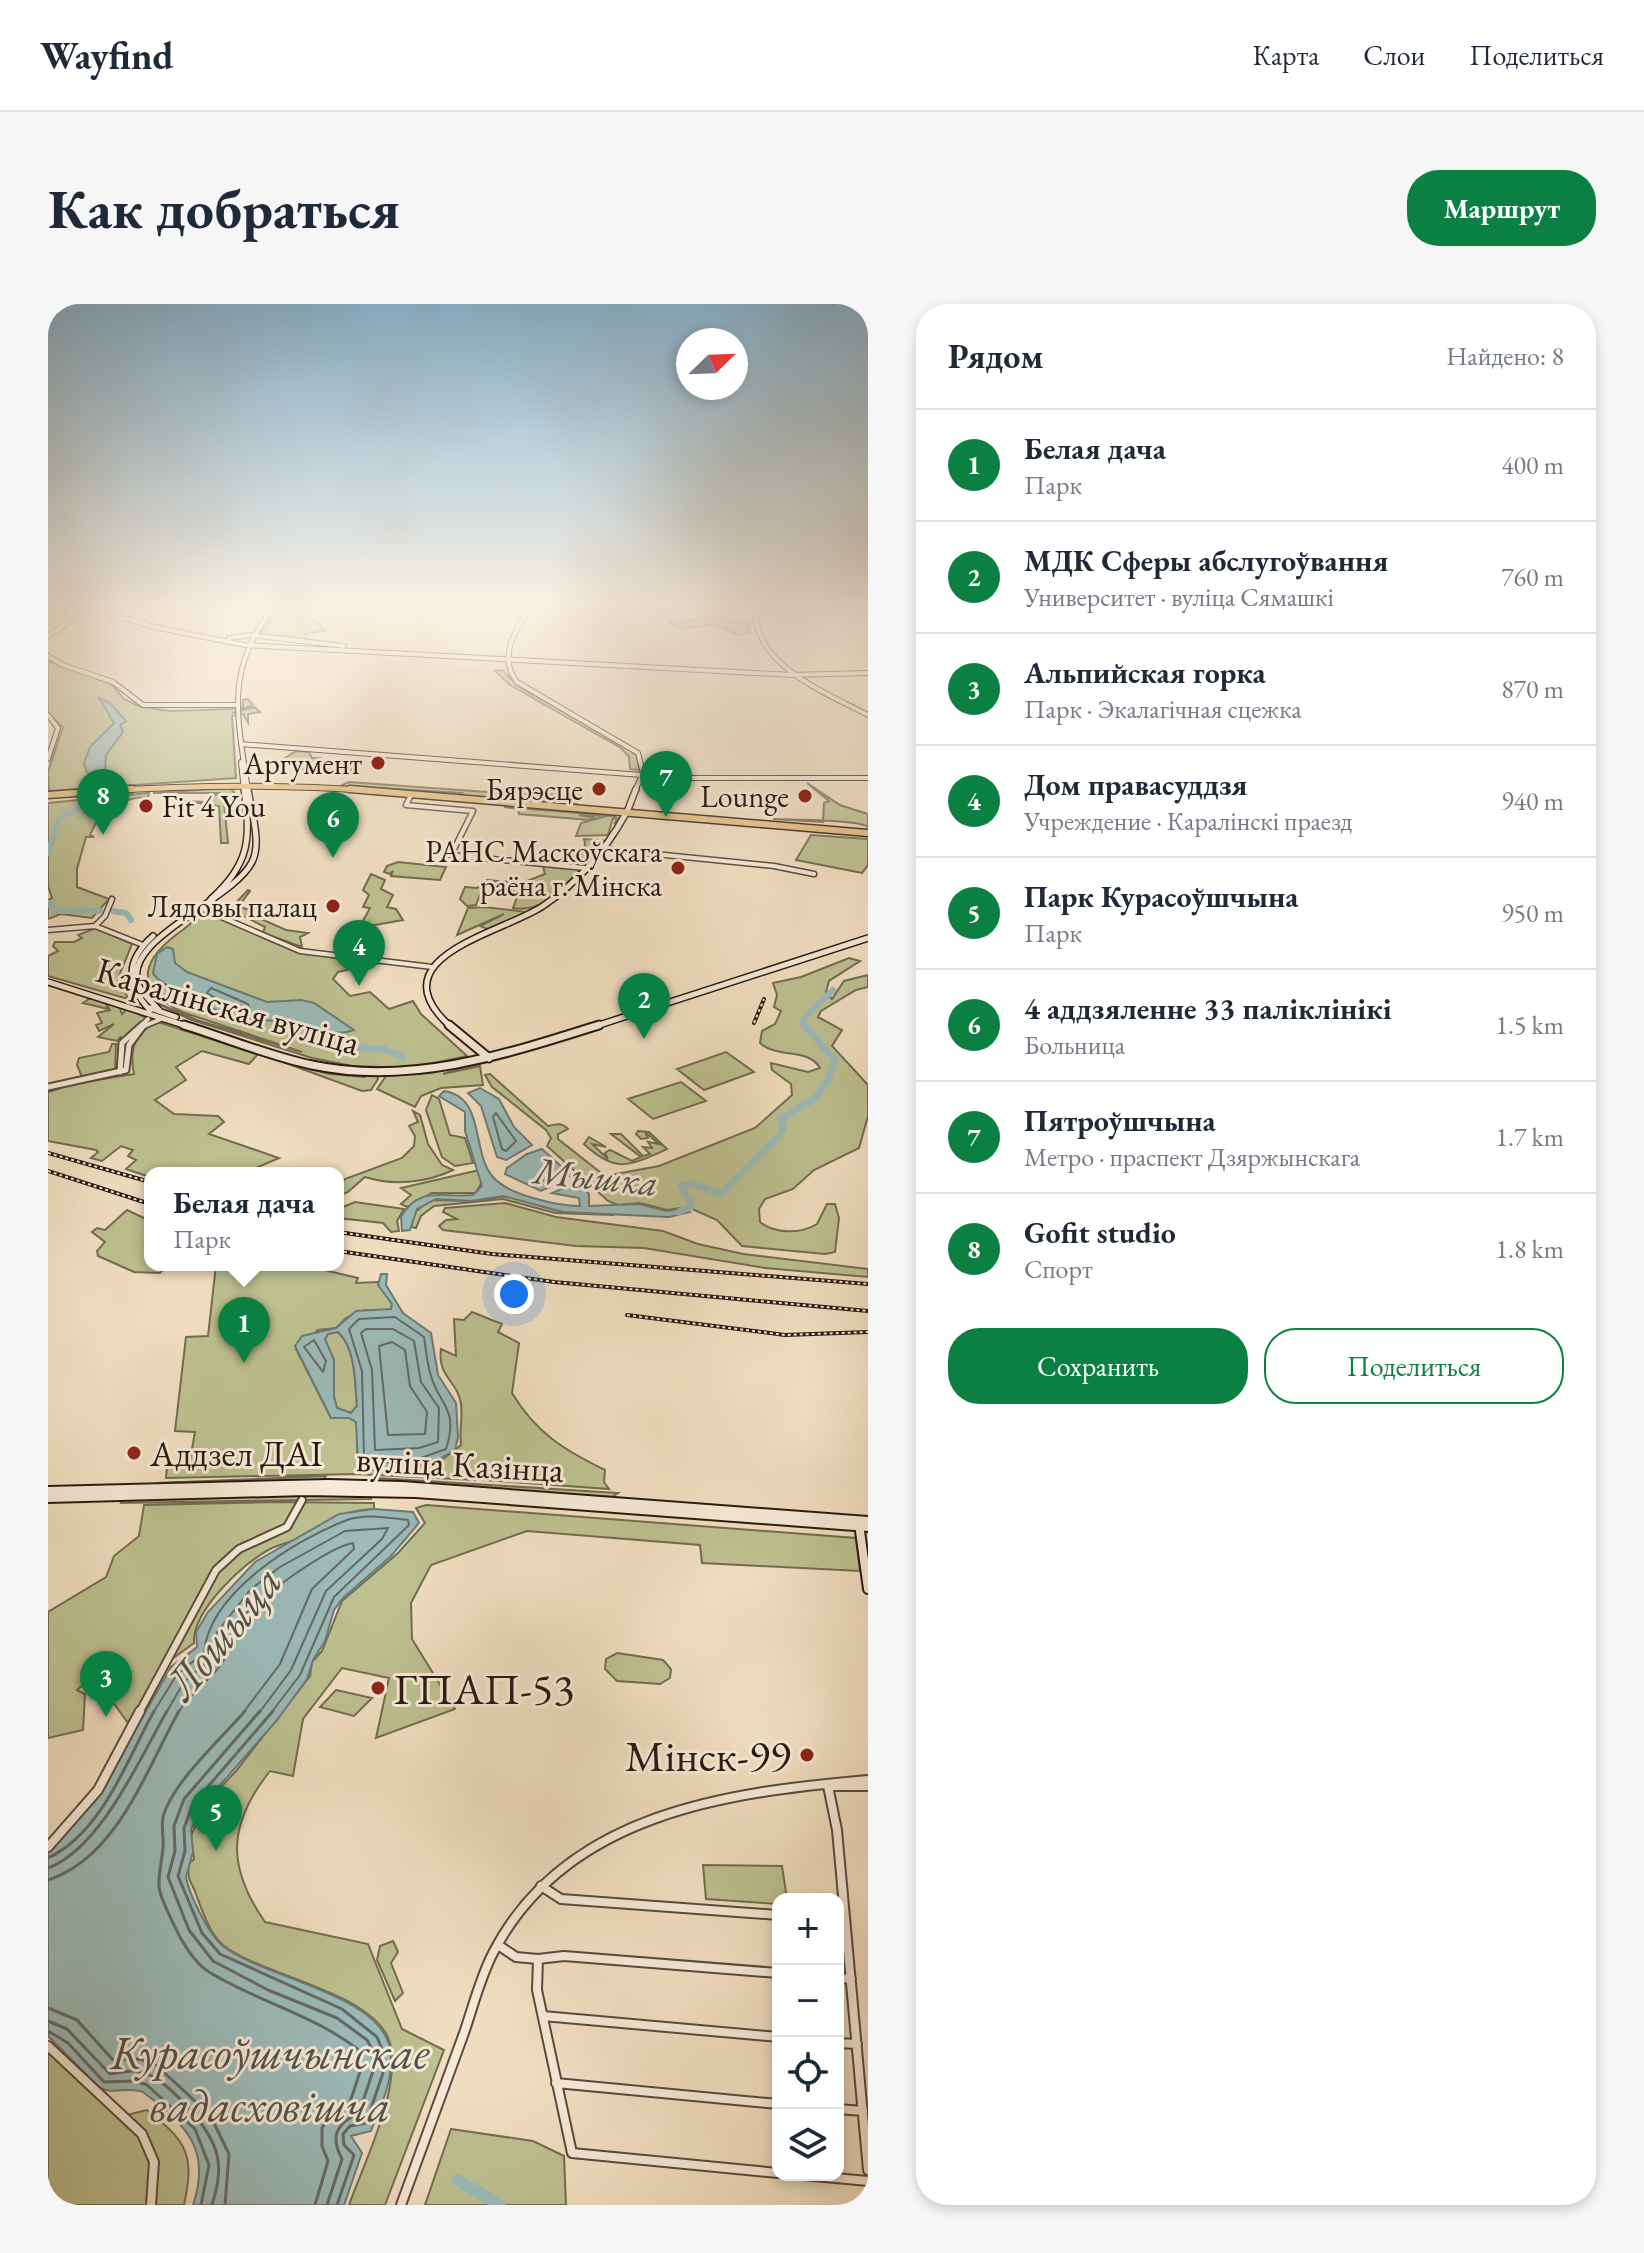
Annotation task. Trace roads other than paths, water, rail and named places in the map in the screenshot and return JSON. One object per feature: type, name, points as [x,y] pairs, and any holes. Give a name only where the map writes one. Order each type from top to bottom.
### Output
[{"type":"main road","points":[[127,695],[143,705],[171,708],[237,706]]},
{"type":"main road","points":[[157,1013],[142,1005],[130,988],[128,975],[132,958],[231,882],[246,860],[245,785],[237,695]]},
{"type":"main road","points":[[488,1056],[431,1003],[426,984],[432,967],[455,947],[542,907],[605,849],[626,814],[643,776],[642,761],[635,750],[539,695]]},
{"type":"main road","points":[[838,695],[868,712]]},
{"type":"main road","points":[[840,695],[868,712]]},
{"type":"main road","points":[[48,715],[58,728],[48,759]]},
{"type":"main road","points":[[241,744],[643,776],[868,777]]},
{"type":"main road","points":[[48,797],[245,785],[868,835]]},
{"type":"main road","points":[[488,1056],[796,966],[866,940]]},
{"type":"main road","points":[[488,1056],[866,940]]},
{"type":"main road","points":[[146,945],[134,976],[141,992],[157,1013]]},
{"type":"main road","name":"Каралінская вуліца","points":[[48,980],[311,1065],[369,1073],[429,1072],[488,1056]]},
{"type":"main road","name":"Каралінская вуліца","points":[[48,980],[142,1005]]},
{"type":"main road","name":"Каралінская вуліца","points":[[157,1013],[259,1046]]},
{"type":"main road","name":"вуліца Казінца","points":[[48,1498],[260,1489],[472,1493],[864,1523]]},
{"type":"main road","name":"вуліца Казінца","points":[[48,1491],[120,1493]]},
{"type":"main road","points":[[864,1523],[868,1589]]},
{"type":"street","points":[[411,796],[406,805],[473,811],[451,855],[600,865]]},
{"type":"street","points":[[605,849],[769,866],[812,874]]},
{"type":"street","points":[[95,926],[105,916],[112,899]]},
{"type":"street","points":[[200,908],[300,951],[432,967]]},
{"type":"street","points":[[48,930],[95,926],[146,945]]},
{"type":"street","points":[[119,1073],[122,1043],[157,1013]]},
{"type":"street","points":[[48,1087],[119,1073],[126,1069],[124,1055],[130,1039],[153,1020],[172,1020]]},
{"type":"street","points":[[48,1847],[78,1817],[98,1790],[216,1570],[239,1549],[287,1527],[302,1500]]},
{"type":"street","points":[[401,2205],[480,1983],[498,1945],[541,1886],[573,1857],[607,1835],[654,1817],[717,1801],[828,1786],[839,1789],[868,1783]]},
{"type":"street","points":[[828,1786],[837,1830],[840,1893]]},
{"type":"street","points":[[541,1886],[561,1899],[772,1915]]},
{"type":"street","points":[[844,1933],[868,2170]]},
{"type":"street","points":[[498,1945],[516,1957],[538,1959],[564,1956],[772,1973]]},
{"type":"street","points":[[538,1959],[536,1982],[572,2153],[772,2172]]},
{"type":"street","points":[[844,1978],[851,1979]]},
{"type":"street","points":[[543,2016],[772,2036]]},
{"type":"street","points":[[844,2043],[857,2044]]},
{"type":"street","points":[[48,2046],[87,2084],[136,2124],[149,2141],[156,2169],[151,2205]]},
{"type":"street","points":[[556,2083],[772,2103]]},
{"type":"street","points":[[844,2109],[863,2111]]},
{"type":"street","points":[[844,2179],[868,2181]]},
{"type":"water","points":[[99,698],[110,703],[126,721],[120,725],[123,732],[106,755],[105,773],[99,776],[87,773],[84,763],[90,747],[114,723]]},
{"type":"water","points":[[167,947],[173,949],[175,963],[187,972],[267,1002],[301,1000],[314,1003],[354,1030],[339,1033],[294,1022],[246,1019],[206,1005],[178,992],[153,973],[157,954]]},
{"type":"water","points":[[480,1088],[499,1099],[514,1127],[532,1145],[506,1160],[497,1157],[481,1106],[468,1093]]},
{"type":"water","points":[[444,1091],[457,1095],[466,1104],[476,1127],[486,1167],[493,1177],[510,1189],[547,1202],[580,1206],[579,1198],[552,1193],[578,1182],[589,1194],[589,1206],[639,1204],[666,1211],[686,1208],[690,1212],[669,1217],[563,1212],[503,1196],[471,1201],[436,1199],[417,1209],[410,1230],[402,1231],[401,1217],[416,1200],[432,1195],[473,1195],[482,1186],[465,1131],[465,1112],[439,1096]]},
{"type":"water","points":[[542,1149],[572,1176],[547,1177],[544,1181],[549,1187],[541,1191],[505,1174],[507,1168],[527,1154]]},
{"type":"water","points":[[381,1274],[387,1274],[386,1285],[403,1313],[431,1333],[438,1375],[456,1403],[458,1437],[455,1450],[430,1464],[379,1472],[358,1462],[356,1422],[349,1418],[331,1418],[295,1346],[302,1336],[336,1328],[356,1311],[391,1309],[392,1304],[378,1285]],"holes":[[[338,1332],[344,1339],[355,1377],[357,1406],[351,1413],[337,1408],[334,1360],[325,1339],[328,1334]]]},
{"type":"water","name":"Курасоўшчынскае вадасховішча","points":[[374,1509],[413,1512],[419,1523],[391,1556],[343,1598],[334,1610],[325,1641],[313,1660],[307,1679],[277,1720],[200,1808],[191,1830],[193,1852],[186,1877],[200,1914],[223,1946],[265,1968],[344,2001],[366,2014],[382,2030],[390,2049],[389,2081],[371,2131],[351,2136],[362,2153],[344,2205],[193,2205],[199,2168],[197,2153],[183,2127],[143,2092],[100,2088],[48,2036],[48,1852],[95,1801],[171,1667],[197,1647],[196,1632],[208,1612],[255,1562],[339,1514]]},
{"type":"waterway","name":"Лошыца","points":[[96,786],[97,775]]},
{"type":"waterway","name":"Лошыца","points":[[48,853],[59,819],[96,800]]},
{"type":"waterway","name":"Лошыца","points":[[62,810],[68,814]]},
{"type":"waterway","name":"Лошыца","points":[[48,903],[56,911],[100,911]]},
{"type":"waterway","name":"Лошыца","points":[[113,911],[126,913],[131,920]]},
{"type":"waterway","name":"Мышка","points":[[806,1027],[802,1022],[805,1017],[833,990]]},
{"type":"waterway","name":"Лошыца","points":[[320,1022],[322,1027]]},
{"type":"waterway","name":"Лошыца","points":[[321,1025],[326,1040],[335,1045]]},
{"type":"waterway","name":"Мышка","points":[[679,1212],[692,1206],[681,1185],[692,1184],[721,1194],[777,1138],[784,1128],[781,1119],[814,1099],[828,1080],[835,1060],[804,1025]]},
{"type":"waterway","name":"Лошыца","points":[[338,1047],[384,1049],[403,1057]]},
{"type":"waterway","name":"Лошыца","points":[[457,2180],[500,2205]]},
{"type":"railway","points":[[754,1023],[764,999]]},
{"type":"railway","points":[[48,1153],[144,1180]]},
{"type":"railway","points":[[48,1171],[144,1202]]},
{"type":"railway","points":[[344,1233],[492,1254],[868,1284]]},
{"type":"railway","points":[[344,1252],[554,1282],[868,1311]]},
{"type":"railway","points":[[627,1315],[785,1335],[868,1332]]},
{"type":"place","name":"Аргумент","points":[[378,763]]},
{"type":"place","name":"Бярэсце","points":[[599,789]]},
{"type":"place","name":"Lounge","points":[[805,796]]},
{"type":"place","name":"Fit 4 You","points":[[146,806]]},
{"type":"place","name":"Пятроўшчына","points":[[666,817]]},
{"type":"place","name":"Gofit studio","points":[[103,835]]},
{"type":"place","name":"4 аддзяленне 33 паліклінікі","points":[[333,858]]},
{"type":"place","name":"РАНС Маскоўскага раёна г. Мінска","points":[[678,868]]},
{"type":"place","name":"Лядовы палац","points":[[333,906]]},
{"type":"place","name":"Дом правасуддзя","points":[[359,986]]},
{"type":"place","name":"МДК Сферы абслугоўвання","points":[[644,1039]]},
{"type":"place","name":"Белая дача","points":[[244,1363]]},
{"type":"place","name":"Аддзел ДАІ","points":[[134,1453]]},
{"type":"place","name":"ГПАП-53","points":[[378,1688]]},
{"type":"place","name":"Альпийская горка","points":[[106,1717]]},
{"type":"place","name":"Мінск-99","points":[[807,1755]]},
{"type":"place","name":"Парк Курасоўшчына","points":[[216,1851]]}]
